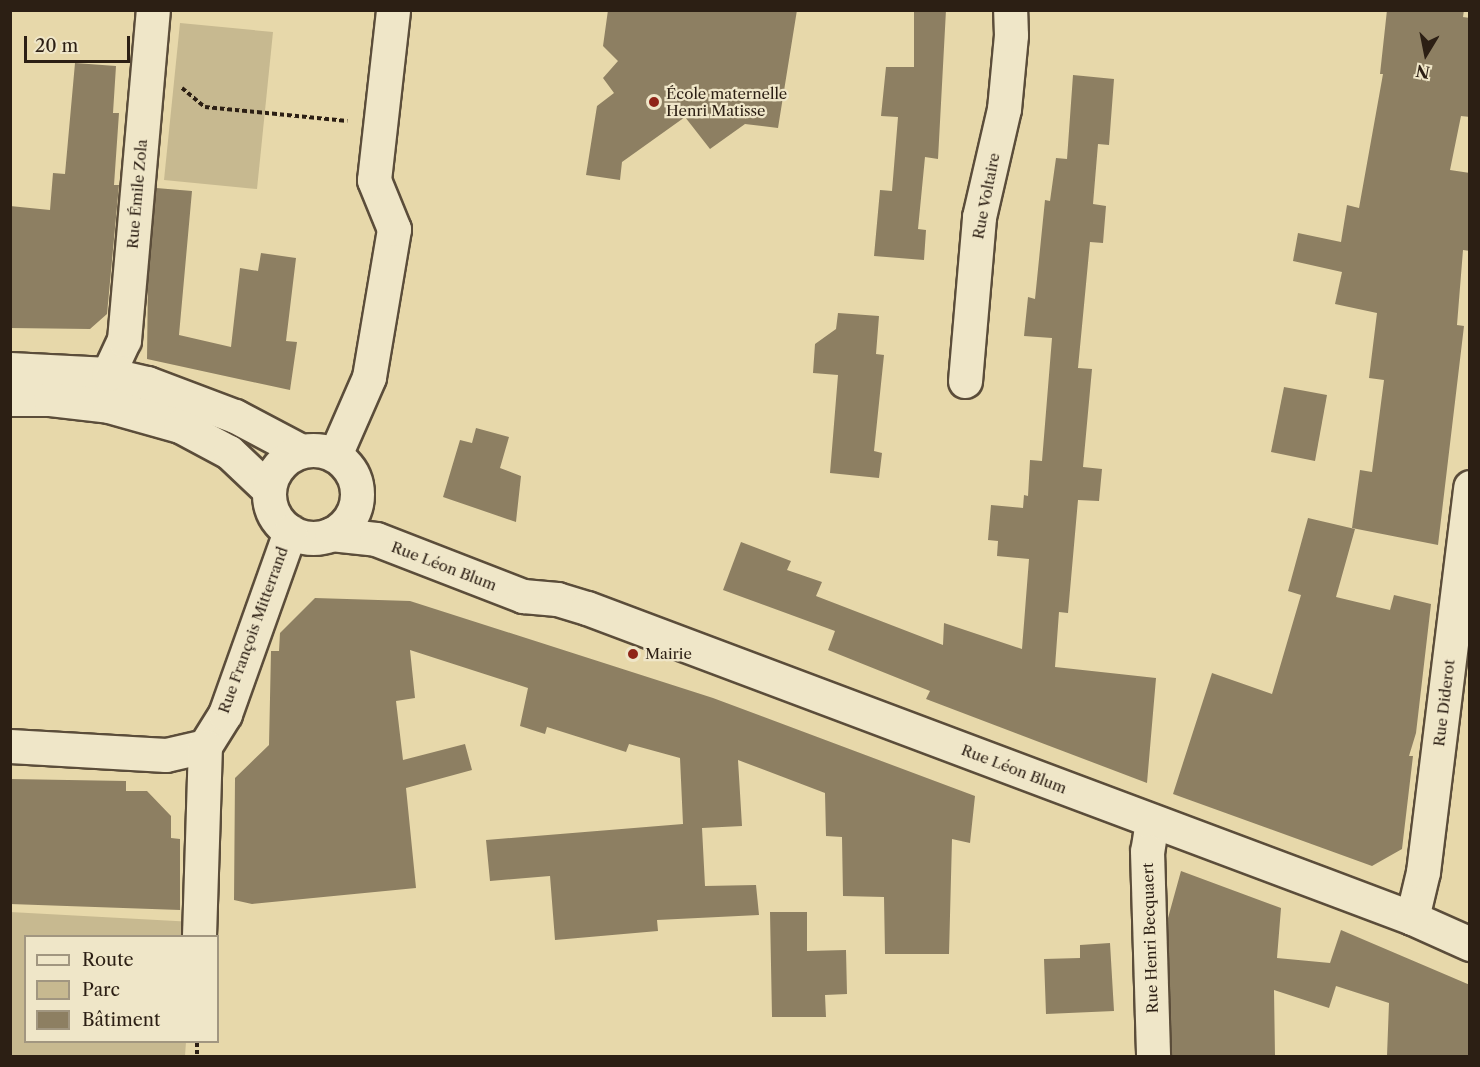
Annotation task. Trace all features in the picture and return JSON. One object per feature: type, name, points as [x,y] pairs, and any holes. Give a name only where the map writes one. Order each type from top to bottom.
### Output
[{"type":"street","name":"Rue Émile Zola","points":[[108,374],[124,340],[153,10]]},
{"type":"street","points":[[335,455],[369,377],[393,229],[374,180],[393,10]]},
{"type":"street","name":"Rue Voltaire","points":[[965,381],[979,217],[1004,109],[1011,35],[1010,10]]},
{"type":"street","points":[[10,369],[108,374],[190,397],[301,451]]},
{"type":"street","points":[[10,399],[51,399],[109,406],[180,426],[229,453],[269,490]]},
{"type":"street","points":[[318,450],[335,455],[348,466],[357,499],[344,526],[331,534],[317,538],[290,531],[271,506],[269,490],[274,473],[285,459],[301,451],[318,450]]},
{"type":"street","name":"Rue Diderot","points":[[1412,918],[1423,872],[1462,619],[1470,487]]},
{"type":"street","name":"Rue Léon Blum","points":[[357,499],[372,514],[532,577],[557,599]]},
{"type":"street","name":"Rue François Mitterrand","points":[[205,746],[225,714],[290,531]]},
{"type":"street","name":"Rue Léon Blum","points":[[331,534],[376,539],[523,596],[557,599],[1412,918],[1470,945]]},
{"type":"street","points":[[10,746],[166,755],[205,746],[199,935]]},
{"type":"street","name":"Rue Henri Becquaert","points":[[1152,821],[1147,851],[1154,1056]]},
{"type":"path","points":[[147,80],[174,82],[205,107],[380,124]]},
{"type":"green space","points":[[180,23],[273,32],[257,189],[164,180]]},
{"type":"green space","points":[[10,912],[194,922],[193,935],[24,935],[24,1043],[186,1043],[185,1056],[11,1056]]},
{"type":"building","points":[[608,10],[797,10],[778,128],[745,124],[710,149],[685,117],[622,162],[620,180],[586,175],[597,106],[614,93],[603,78],[618,61],[603,46]]},
{"type":"building","points":[[914,10],[946,10],[938,159],[925,157],[918,229],[926,230],[924,260],[874,256],[880,190],[892,191],[898,117],[881,116],[886,67],[914,67]]},
{"type":"building","points":[[1387,10],[1464,10],[1463,17],[1470,18],[1470,117],[1461,116],[1450,170],[1470,173],[1470,251],[1463,250],[1457,325],[1464,326],[1438,545],[1352,528],[1360,470],[1372,472],[1384,380],[1369,378],[1377,313],[1335,304],[1342,272],[1293,261],[1298,233],[1341,242],[1347,205],[1359,208],[1383,74],[1380,74]]},
{"type":"building","points":[[75,63],[116,66],[113,113],[119,113],[114,185],[119,185],[107,314],[90,329],[10,328],[10,206],[50,210],[53,173],[65,174]]},
{"type":"building","points":[[1073,75],[1114,79],[1109,145],[1098,144],[1093,204],[1106,206],[1103,243],[1090,242],[1078,368],[1092,369],[1083,467],[1102,469],[1099,501],[1078,500],[1068,613],[1059,612],[1055,667],[1156,678],[1147,783],[926,699],[930,691],[828,650],[835,631],[723,590],[741,542],[791,561],[787,570],[822,582],[816,596],[943,645],[944,623],[1022,649],[1029,559],[997,556],[998,541],[988,540],[991,505],[1023,508],[1024,495],[1028,496],[1030,460],[1042,461],[1052,338],[1024,336],[1028,297],[1035,299],[1045,200],[1050,201],[1056,158],[1067,159]]},
{"type":"building","points":[[156,188],[192,191],[179,335],[231,347],[240,268],[258,271],[261,253],[296,258],[286,341],[297,342],[290,390],[147,359],[148,278]]},
{"type":"building","points":[[838,313],[879,316],[876,354],[884,355],[874,451],[882,453],[879,478],[830,473],[838,375],[813,373],[815,344],[836,329]]},
{"type":"building","points":[[1284,387],[1327,395],[1315,461],[1271,452]]},
{"type":"building","points":[[476,428],[509,437],[500,468],[521,476],[516,522],[443,497],[460,440],[472,443]]},
{"type":"building","points":[[1308,518],[1355,529],[1336,597],[1390,610],[1394,595],[1431,604],[1416,733],[1409,756],[1413,756],[1402,849],[1372,866],[1173,794],[1212,673],[1272,694],[1301,595],[1288,591]]},
{"type":"building","points":[[315,598],[410,601],[713,698],[975,796],[970,843],[952,839],[949,954],[885,954],[884,897],[843,896],[842,837],[826,836],[825,793],[738,760],[742,826],[702,828],[705,886],[756,885],[759,915],[657,920],[658,931],[555,940],[550,876],[490,881],[486,840],[683,824],[680,758],[629,744],[626,752],[547,727],[545,734],[520,726],[528,688],[410,650],[415,698],[396,701],[403,760],[465,744],[472,770],[406,788],[416,888],[252,904],[234,900],[235,778],[269,745],[271,651],[279,651],[280,633]]},
{"type":"building","points":[[10,779],[126,781],[126,791],[147,791],[171,816],[171,838],[180,839],[180,910],[10,904]]},
{"type":"building","points":[[1181,871],[1281,908],[1277,958],[1330,963],[1341,930],[1470,985],[1470,1056],[1387,1056],[1389,1003],[1336,986],[1329,1008],[1274,990],[1275,1056],[1172,1056],[1168,918]]},
{"type":"building","points":[[770,912],[807,912],[807,951],[846,950],[847,994],[825,995],[826,1017],[772,1017]]},
{"type":"building","points":[[1110,943],[1114,1011],[1046,1014],[1044,959],[1080,958],[1080,945]]},
{"type":"place","name":"École maternelle Henri Matisse","points":[[654,102]]},
{"type":"place","name":"Mairie","points":[[633,654]]}]
